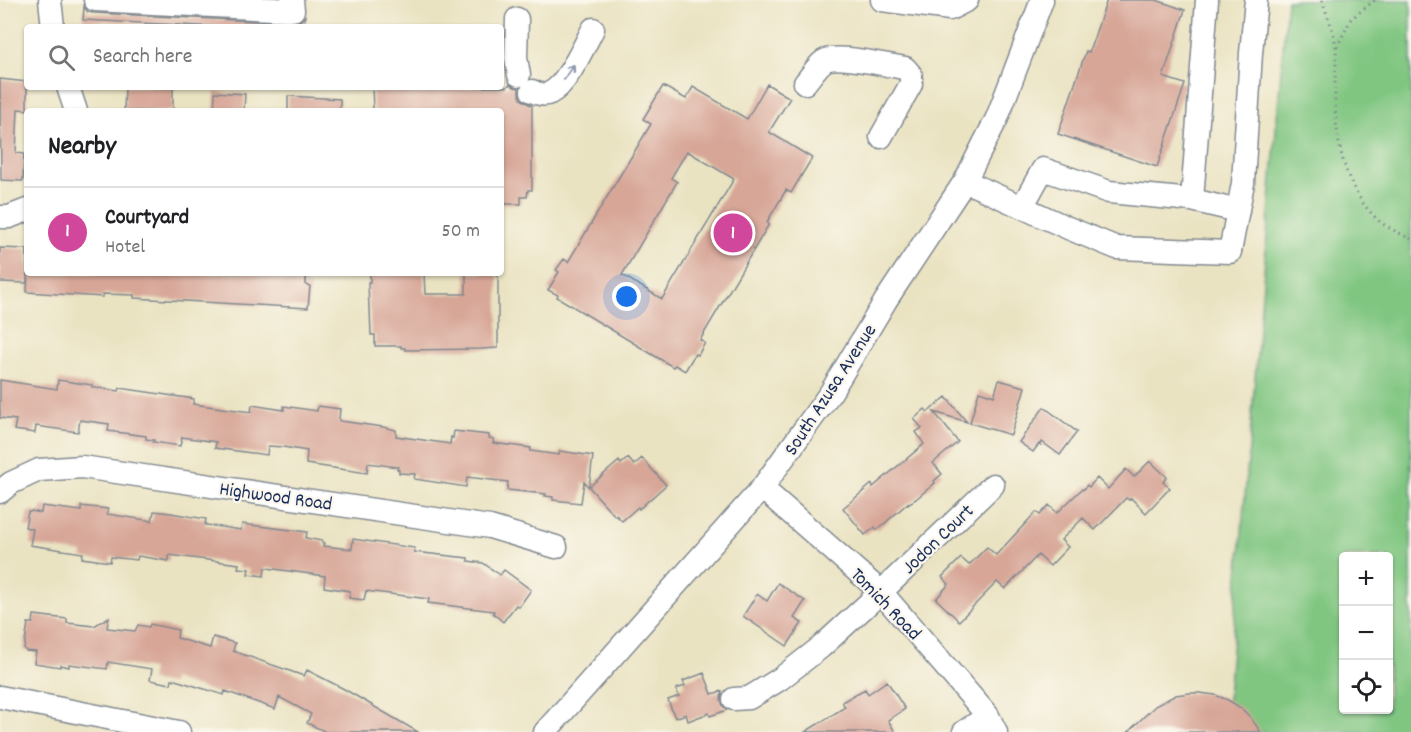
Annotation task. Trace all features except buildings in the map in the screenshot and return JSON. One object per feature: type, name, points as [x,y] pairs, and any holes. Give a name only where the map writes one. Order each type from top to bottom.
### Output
[{"type":"street","points":[[50,0],[53,24]]},
{"type":"street","points":[[95,0],[293,10],[292,0]]},
{"type":"street","points":[[882,0],[950,9],[967,0]]},
{"type":"street","name":"South Azusa Avenue","points":[[545,732],[762,488],[831,392],[886,300],[965,181],[998,118],[1042,0]]},
{"type":"street","points":[[1192,200],[1207,0]]},
{"type":"street","points":[[965,181],[1117,248],[1230,252],[1243,183],[1256,0]]},
{"type":"street","points":[[517,19],[516,58],[525,83],[543,95],[551,93],[561,84],[593,29]]},
{"type":"street","points":[[805,82],[824,61],[832,58],[905,68],[911,75],[911,84],[881,137]]},
{"type":"street","points":[[69,90],[75,108]]},
{"type":"street","points":[[1022,207],[1043,169],[1109,192],[1192,200],[1238,211]]},
{"type":"street","points":[[0,217],[9,217],[24,211]]},
{"type":"street","name":"Highwood Road","points":[[0,492],[11,483],[39,470],[81,467],[490,527],[556,547]]},
{"type":"street","name":"Jodon Court","points":[[734,699],[748,698],[780,679],[820,647],[993,485]]},
{"type":"street","name":"Tomich Road","points":[[762,488],[881,592],[992,724]]},
{"type":"street","points":[[0,697],[179,732]]},
{"type":"street","points":[[964,732],[992,724]]},
{"type":"path","points":[[1322,0],[1336,49],[1335,107],[1340,151],[1346,170],[1353,188],[1380,221],[1411,239]]},
{"type":"path","points":[[1336,49],[1351,19],[1375,0]]},
{"type":"green space","points":[[1287,0],[1411,0],[1411,732],[1225,732]]},
{"type":"place","name":"Courtyard","points":[[733,233]]}]
